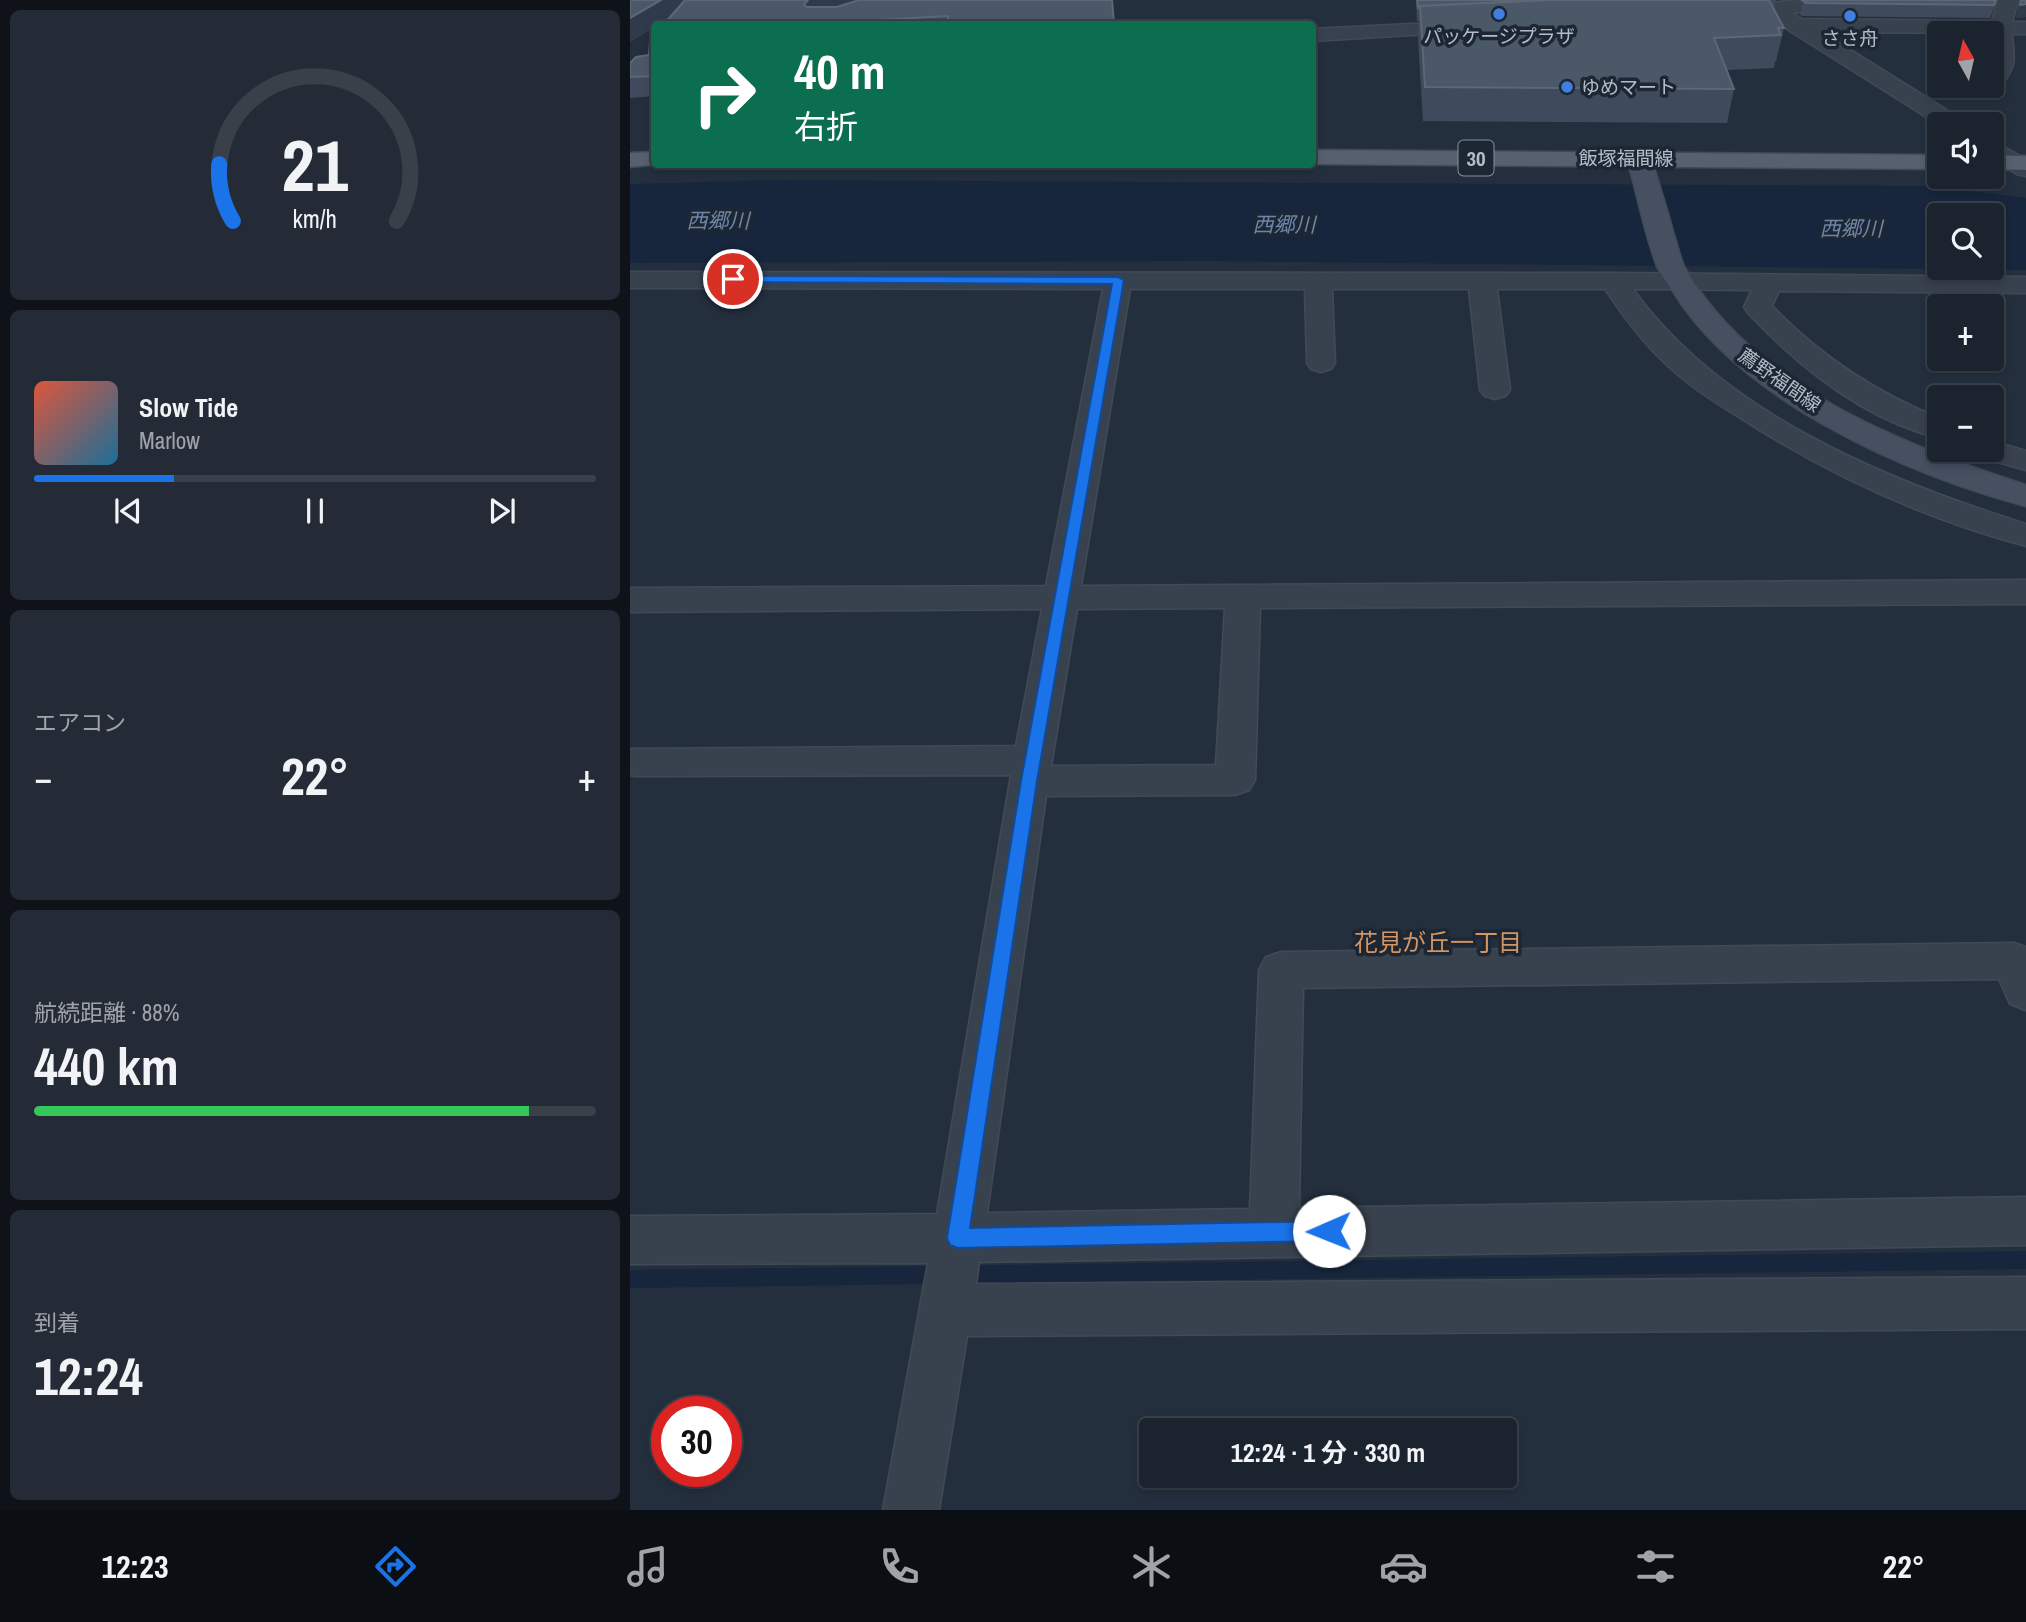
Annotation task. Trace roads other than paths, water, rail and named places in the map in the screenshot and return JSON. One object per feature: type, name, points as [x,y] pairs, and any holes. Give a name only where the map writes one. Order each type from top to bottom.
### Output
[{"type":"main road","name":"飯塚福間線","points":[[1316,157],[1642,166],[1927,162]]},
{"type":"main road","points":[[630,160],[651,159]]},
{"type":"main road","points":[[2004,163],[2023,165]]},
{"type":"main road","name":"薦野福間線","points":[[1642,166],[1674,274],[1707,322],[1753,366],[1817,409],[1908,452],[2026,496]]},
{"type":"street","points":[[1699,15],[1765,5],[1869,0]]},
{"type":"street","points":[[2003,21],[2008,0]]},
{"type":"street","points":[[1765,5],[1794,25],[1972,104]]},
{"type":"street","points":[[1794,25],[1927,27]]},
{"type":"street","points":[[1316,35],[1494,26]]},
{"type":"street","points":[[2004,28],[2026,28]]},
{"type":"street","points":[[2004,43],[2007,58],[2004,66]]},
{"type":"street","points":[[2004,155],[2023,165]]},
{"type":"street","points":[[630,280],[1613,281],[1674,274],[1769,283],[2026,285]]},
{"type":"street","points":[[911,1510],[958,1238],[1031,770],[1118,280]]},
{"type":"street","points":[[1318,281],[1321,363]]},
{"type":"street","points":[[1482,281],[1495,390]]},
{"type":"street","points":[[1613,281],[1666,348],[1701,379],[1752,414],[1824,457],[1915,495],[2026,535]]},
{"type":"street","points":[[1769,283],[1758,307],[1782,333],[1830,374],[1899,413],[1927,424]]},
{"type":"street","points":[[2004,454],[2026,461]]},
{"type":"street","points":[[1243,608],[2026,592]]},
{"type":"street","points":[[630,600],[1063,598],[1243,608],[2026,611]]},
{"type":"street","points":[[635,762],[1031,770],[1235,780],[1243,608]]},
{"type":"street","points":[[1274,1232],[1281,970],[2014,961],[2026,991]]},
{"type":"street","points":[[630,1240],[958,1238],[2026,1221]]},
{"type":"street","points":[[946,1310],[2026,1303]]},
{"type":"water","name":"西郷川","points":[[774,180],[1927,186],[1927,189],[1956,189],[2026,198],[2026,270],[2004,270],[2004,203],[1927,203],[1927,269],[1210,261],[630,263],[630,184]]},
{"type":"waterway","points":[[630,1279],[2026,1260]]},
{"type":"place","name":"パッケージプラザ","points":[[1499,14]]},
{"type":"place","name":"ささ舟","points":[[1850,16]]},
{"type":"place","name":"ゆめマート","points":[[1567,87]]},
{"type":"district","name":"花見が丘一丁目","points":[[1438,942]]}]
